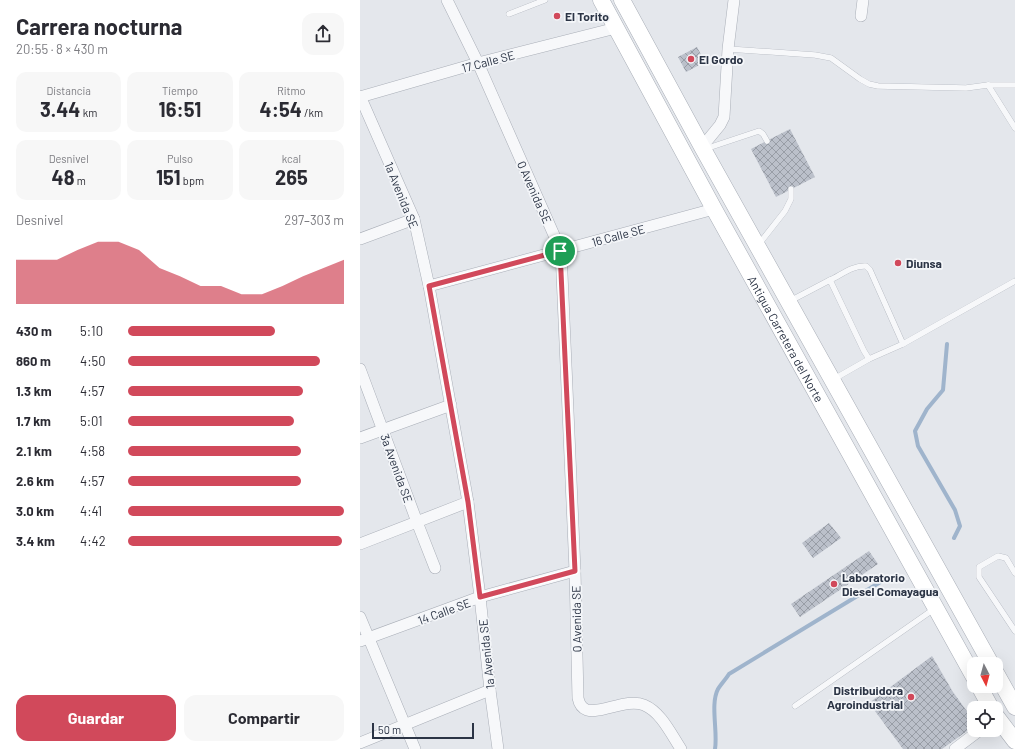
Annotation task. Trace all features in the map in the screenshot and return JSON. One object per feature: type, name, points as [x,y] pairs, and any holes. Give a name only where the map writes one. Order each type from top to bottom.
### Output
[{"type":"main road","name":"Antigua Carretera del Norte","points":[[601,0],[714,209],[967,664]]},
{"type":"main road","name":"Antigua Carretera del Norte","points":[[622,0],[832,381],[987,657]]},
{"type":"main road","points":[[1003,686],[1014,705]]},
{"type":"main road","points":[[1003,726],[1015,742]]},
{"type":"street","name":"0 Avenida SE","points":[[447,0],[478,64],[560,251],[575,571],[579,703],[586,710],[629,703],[642,704],[652,709],[660,718],[681,749]]},
{"type":"street","points":[[703,148],[724,117],[728,49],[734,0]]},
{"type":"street","points":[[861,16],[863,0]]},
{"type":"street","name":"17 Calle SE","points":[[360,96],[616,28]]},
{"type":"street","name":"1a Avenida SE","points":[[360,96],[414,219],[429,286],[468,502],[498,749]]},
{"type":"street","name":"16 Calle SE","points":[[429,286],[714,209]]},
{"type":"street","points":[[360,239],[414,219]]},
{"type":"street","name":"3a Avenida SE","points":[[360,369],[435,568]]},
{"type":"street","points":[[360,438],[451,405]]},
{"type":"street","points":[[360,544],[468,502]]},
{"type":"street","name":"14 Calle SE","points":[[364,640],[480,597],[575,571]]},
{"type":"street","points":[[360,617],[364,640],[405,724],[415,749]]},
{"type":"street","points":[[360,743],[490,690]]},
{"type":"street","points":[[955,749],[971,737]]},
{"type":"lane","points":[[509,14],[545,0]]},
{"type":"lane","points":[[728,49],[831,58],[860,79],[869,84],[878,86],[966,88],[988,85],[1015,85]]},
{"type":"lane","points":[[988,85],[1015,128]]},
{"type":"lane","points":[[703,148],[759,131],[763,134],[767,141]]},
{"type":"lane","points":[[758,246],[785,211],[791,199],[791,189]]},
{"type":"lane","points":[[789,302],[854,268],[866,266],[870,270],[903,344]]},
{"type":"lane","points":[[830,280],[869,359]]},
{"type":"lane","points":[[832,381],[869,359],[903,344],[1015,280]]},
{"type":"lane","points":[[1015,573],[1006,558],[998,556],[980,568],[979,577],[1015,631]]},
{"type":"lane","points":[[795,706],[936,608]]},
{"type":"building","name":"El Gordo","points":[[697,47],[705,62],[686,72],[678,57]]},
{"type":"building","points":[[790,129],[815,177],[776,197],[751,149]]},
{"type":"building","points":[[829,523],[841,538],[813,558],[802,543]]},
{"type":"building","name":"Laboratorio Diesel Comayagua","points":[[869,551],[878,564],[800,617],[791,604]]},
{"type":"building","points":[[932,656],[953,692],[967,711],[967,731],[942,749],[903,749],[869,703]]},
{"type":"waterway","points":[[947,344],[943,390],[927,409],[915,431],[918,446],[955,510],[960,526],[954,538]]},
{"type":"waterway","points":[[715,749],[716,735],[714,710],[716,695],[718,689],[729,674],[887,578]]},
{"type":"place","name":"El Torito","points":[[557,16]]},
{"type":"place","name":"El Gordo","points":[[691,59]]},
{"type":"place","name":"Diunsa","points":[[898,263]]},
{"type":"place","name":"Laboratorio Diesel Comayagua","points":[[834,584]]},
{"type":"place","name":"Distribuidora Agroindustrial","points":[[911,697]]},
{"type":"route","points":[[560,251],[575,571],[480,597],[468,502],[429,286],[560,251]]}]
